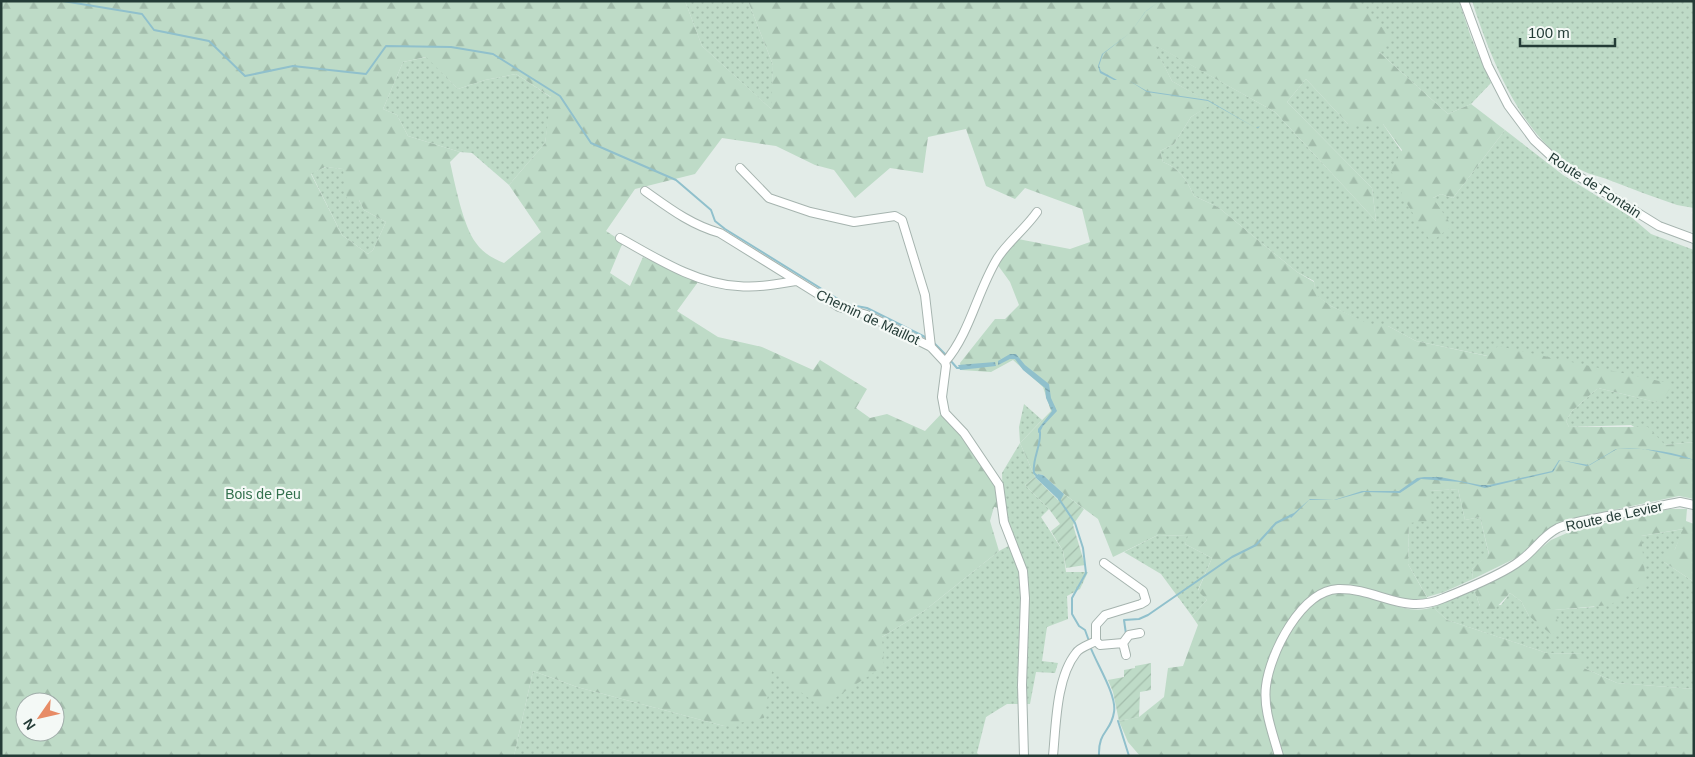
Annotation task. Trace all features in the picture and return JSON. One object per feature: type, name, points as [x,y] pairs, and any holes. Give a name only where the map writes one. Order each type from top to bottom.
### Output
[{"type":"street","name":"Route de Fontain","points":[[1464,1],[1474,34],[1500,89],[1520,122],[1539,146],[1562,166],[1658,226],[1694,239]]},
{"type":"street","points":[[740,168],[770,198],[810,212],[854,222],[895,216],[902,220],[925,295],[931,342]]},
{"type":"street","name":"Chemin de Maillot","points":[[645,191],[677,214],[704,229],[720,233],[796,281],[840,306],[867,314],[931,342],[947,359]]},
{"type":"street","points":[[1024,756],[1022,685],[1025,598],[1023,571],[1004,522],[999,485],[964,433],[945,412],[942,397],[947,359],[998,258],[1026,228],[1037,212]]},
{"type":"street","points":[[620,238],[664,262],[715,282],[737,286],[767,286],[796,281]]},
{"type":"street","name":"Route de Levier","points":[[1279,756],[1268,716],[1266,686],[1273,659],[1287,630],[1314,596],[1336,589],[1359,590],[1404,604],[1425,606],[1515,564],[1542,538],[1558,528],[1580,521],[1680,502],[1694,505]]},
{"type":"street","points":[[1092,643],[1097,621],[1105,615],[1146,601],[1143,591],[1104,563]]},
{"type":"street","points":[[1126,655],[1123,644],[1129,635],[1140,633]]},
{"type":"street","points":[[1053,756],[1060,693],[1072,660],[1079,650],[1092,643],[1100,645],[1123,644]]},
{"type":"green space","name":"Bois de Peu","points":[[1,1],[685,1],[702,46],[771,109],[773,65],[748,1],[1355,1],[1392,37],[1379,52],[1448,114],[1471,104],[1505,130],[1453,198],[1441,194],[1433,198],[1452,226],[1431,242],[1407,204],[1391,171],[1402,150],[1383,124],[1348,124],[1306,79],[1287,102],[1372,188],[1376,221],[1275,112],[1153,44],[1172,81],[1212,104],[1191,117],[1174,144],[1160,151],[1163,162],[1182,175],[1194,196],[1218,207],[1297,272],[1314,282],[1316,295],[1331,306],[1371,325],[1388,326],[1416,341],[1487,356],[1498,346],[1673,384],[1660,403],[1598,388],[1572,411],[1566,421],[1569,427],[1648,427],[1665,445],[1694,442],[1694,499],[1679,496],[1580,517],[1557,524],[1548,529],[1518,557],[1473,579],[1472,569],[1489,554],[1480,517],[1465,520],[1458,489],[1429,491],[1432,521],[1409,523],[1408,564],[1429,601],[1405,601],[1352,586],[1335,586],[1321,590],[1308,598],[1297,610],[1278,639],[1266,671],[1262,694],[1266,721],[1276,756],[1140,756],[1128,742],[1119,721],[1139,717],[1164,697],[1168,668],[1183,666],[1198,625],[1192,616],[1207,600],[1198,591],[1212,558],[1185,544],[1188,536],[1158,535],[1113,557],[1098,519],[1064,494],[1043,475],[1038,474],[1035,477],[1020,443],[1051,411],[1043,387],[1013,360],[991,372],[961,370],[960,363],[995,319],[1005,319],[1019,305],[1010,282],[997,264],[1018,239],[1070,249],[1090,242],[1082,209],[1025,188],[1015,199],[986,186],[966,129],[928,137],[923,173],[890,168],[855,198],[834,170],[815,165],[776,146],[722,138],[695,174],[635,189],[606,231],[623,242],[610,273],[630,286],[643,257],[698,282],[677,311],[718,337],[762,347],[813,370],[820,360],[867,389],[856,408],[870,418],[887,414],[925,431],[943,412],[995,483],[999,508],[994,507],[990,521],[999,551],[924,611],[882,637],[884,666],[821,707],[772,671],[764,718],[724,726],[577,687],[533,671],[514,756],[1,756]],"holes":[[[426,57],[458,89],[485,80],[516,74],[551,97],[545,143],[509,185],[541,232],[504,263],[482,250],[471,236],[467,226],[450,162],[460,152],[408,136],[397,115],[383,109],[403,62]],[[325,167],[343,169],[347,200],[359,200],[364,210],[386,222],[373,250],[368,254],[342,235],[311,174]]]},
{"type":"green space","points":[[685,1],[748,1],[773,65],[772,110],[702,46]]},
{"type":"green space","points":[[1355,1],[1459,1],[1471,37],[1491,83],[1471,104],[1448,114],[1378,51]]},
{"type":"green space","points":[[1472,1],[1694,1],[1694,208],[1677,205],[1585,172],[1557,155],[1540,138],[1524,117],[1511,95],[1488,47]]},
{"type":"green space","points":[[1152,43],[1275,112],[1376,221],[1372,188],[1287,102],[1306,79],[1348,124],[1383,124],[1433,198],[1441,194],[1453,198],[1505,130],[1563,175],[1631,217],[1651,234],[1694,250],[1694,442],[1665,445],[1631,425],[1569,427],[1566,421],[1572,411],[1598,388],[1660,403],[1488,356],[1416,341],[1388,326],[1371,326],[1331,306],[1315,295],[1314,281],[1297,272],[1218,207],[1194,196],[1182,175],[1163,162],[1160,151],[1174,144],[1191,117],[1211,104],[1172,81]]},
{"type":"green space","points":[[427,57],[458,89],[485,80],[516,74],[552,98],[545,143],[509,185],[472,153],[460,152],[408,136],[397,115],[383,109],[403,62]]},
{"type":"green space","points":[[326,167],[343,169],[364,210],[386,222],[373,250],[368,254],[342,235],[311,173]]},
{"type":"green space","points":[[1024,404],[1042,420],[1020,443],[1019,427]]},
{"type":"green space","points":[[1020,443],[1035,477],[1025,485],[1049,509],[1041,517],[1063,551],[1066,572],[1088,572],[1080,589],[1067,596],[1068,619],[1047,627],[1042,661],[1058,663],[1055,673],[1036,672],[1030,704],[1007,704],[986,717],[977,753],[980,756],[514,756],[533,671],[577,687],[724,726],[772,671],[882,637],[924,611],[999,551],[1014,543],[1003,508],[1002,473]]},
{"type":"green space","points":[[1035,477],[1058,500],[1064,494],[1084,509],[1073,525],[1085,565],[1066,568],[1063,551],[1051,531],[1060,524],[1049,509],[1025,485]]},
{"type":"green space","points":[[1458,489],[1465,520],[1480,517],[1489,555],[1472,569],[1473,579],[1444,592],[1427,597],[1408,564],[1409,523],[1429,491]]},
{"type":"green space","points":[[1669,509],[1687,509],[1686,521],[1694,524],[1694,582],[1664,562],[1663,555],[1675,549],[1683,529],[1641,536],[1646,583],[1610,605],[1554,610],[1560,629],[1552,635],[1529,616],[1521,601],[1510,593],[1493,611],[1480,606],[1474,590],[1513,571],[1551,540],[1574,530]]},
{"type":"green space","points":[[1684,529],[1675,549],[1664,562],[1694,582],[1694,689],[1617,683],[1584,668],[1584,654],[1547,653],[1447,620],[1433,607],[1474,590],[1480,606],[1501,605],[1510,593],[1521,601],[1529,616],[1553,610],[1594,607],[1641,536]]},
{"type":"green space","points":[[1158,535],[1189,536],[1185,544],[1212,558],[1198,590],[1207,600],[1192,616],[1161,574],[1124,552]]},
{"type":"green space","points":[[1337,593],[1357,593],[1396,606],[1415,610],[1433,607],[1447,620],[1547,653],[1585,654],[1584,668],[1617,683],[1694,689],[1694,756],[1283,756],[1269,697],[1270,678],[1273,667],[1283,644],[1309,606],[1322,597]]},
{"type":"green space","points":[[1151,663],[1151,690],[1140,692],[1139,717],[1119,721],[1113,692],[1108,680],[1124,677],[1124,670]]},
{"type":"water","points":[[1130,33],[1103,54],[1099,66],[1101,71],[1117,80],[1100,73],[1098,66],[1102,54]]},
{"type":"water","points":[[1128,80],[1147,91],[1208,100],[1256,128],[1208,101],[1147,92]]},
{"type":"water","points":[[1010,354],[1016,354],[1025,365],[1049,384],[1051,398],[1057,411],[1038,433],[1038,429],[1052,411],[1046,398],[1045,388],[1023,370],[1015,359],[1010,359],[998,365],[998,361]]},
{"type":"water","points":[[995,362],[996,366],[960,370],[958,365]]},
{"type":"water","points":[[1617,449],[1590,465],[1586,466],[1563,461],[1589,465]]},
{"type":"water","points":[[1645,449],[1676,454],[1694,460]]},
{"type":"water","points":[[1560,460],[1553,472],[1485,488],[1461,482],[1421,479],[1400,493],[1364,492],[1334,500],[1362,491],[1399,491],[1417,478],[1424,477],[1440,477],[1489,485],[1552,471]]},
{"type":"water","points":[[1038,474],[1043,475],[1064,494],[1060,501],[1035,477]]},
{"type":"water","points":[[1310,499],[1334,500],[1309,500],[1291,518],[1289,515]]},
{"type":"waterway","points":[[63,1],[142,14],[154,30],[209,41],[245,76],[293,66],[366,74],[386,46],[451,47],[493,54],[560,96],[591,143],[676,180],[711,210],[715,221],[725,229],[846,304],[867,308],[927,338]]},
{"type":"waterway","points":[[933,342],[947,356]]},
{"type":"waterway","points":[[950,360],[957,368],[962,368]]},
{"type":"waterway","points":[[1038,477],[1034,473],[1034,468],[1040,432]]},
{"type":"waterway","points":[[1059,499],[1075,523],[1083,548],[1086,573],[1072,598],[1072,614],[1079,626],[1085,630],[1089,641]]},
{"type":"waterway","points":[[1126,634],[1124,620],[1139,619],[1148,615],[1232,557],[1256,545],[1276,523],[1290,516]]},
{"type":"waterway","points":[[1090,646],[1109,688],[1114,705],[1112,719],[1100,741],[1099,756]]},
{"type":"waterway","points":[[1118,721],[1129,756]]}]
